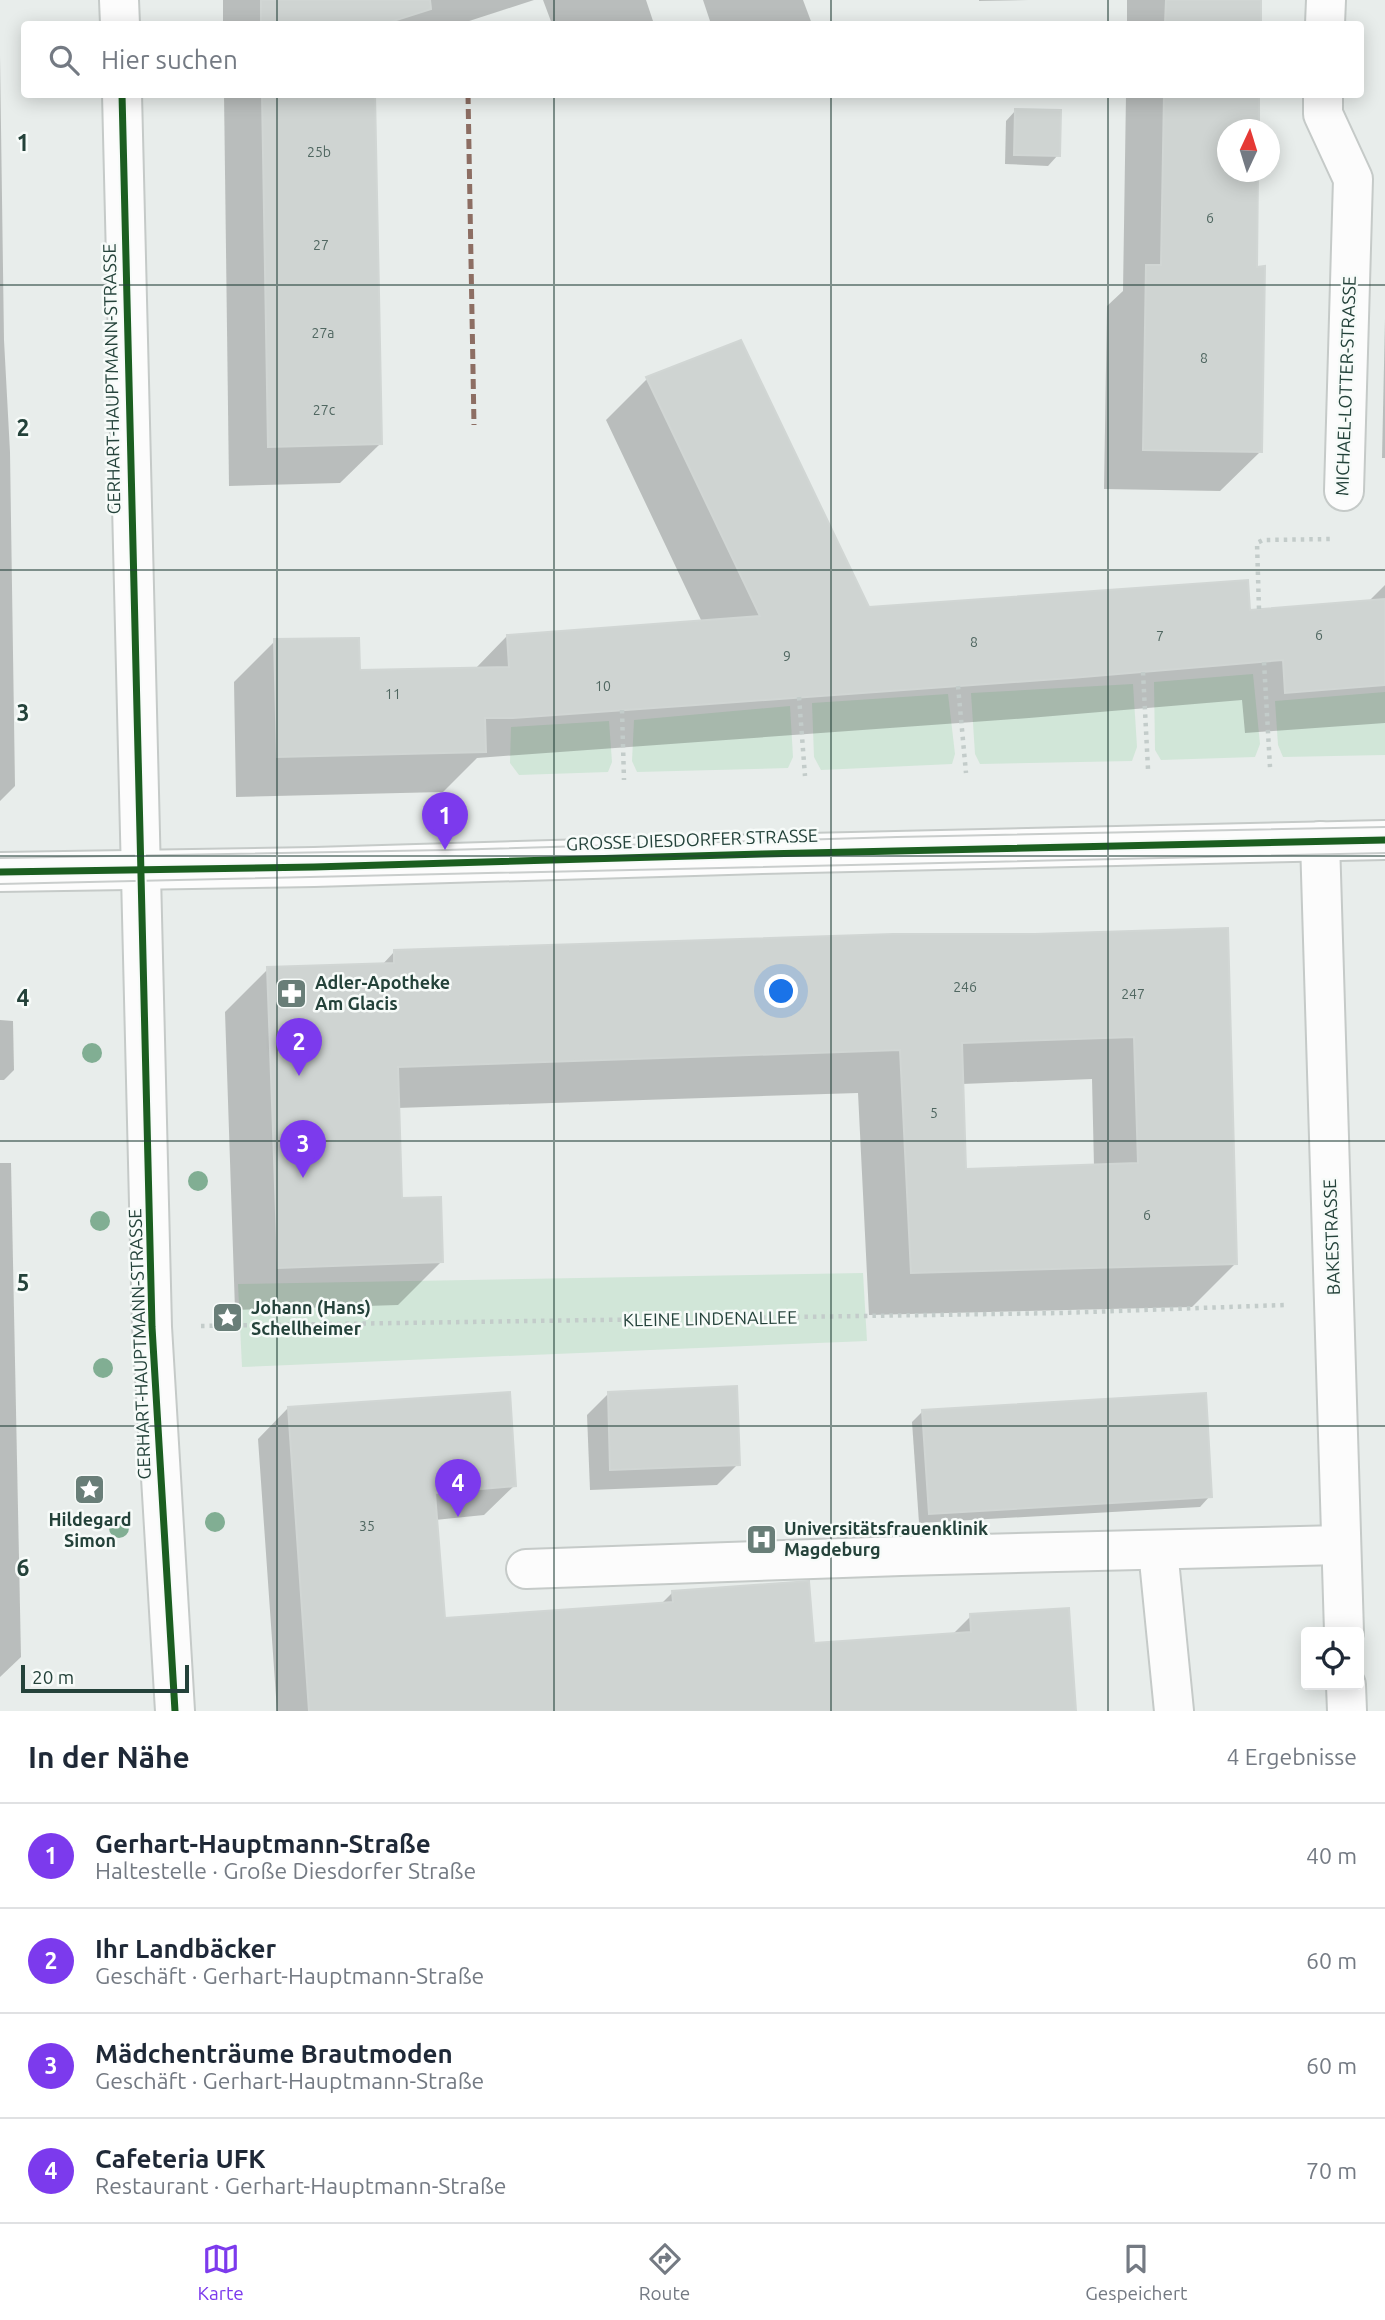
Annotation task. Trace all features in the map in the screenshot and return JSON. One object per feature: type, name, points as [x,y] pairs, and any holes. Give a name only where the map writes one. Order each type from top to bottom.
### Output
[{"type":"street","points":[[119,0],[120,21]]},
{"type":"street","points":[[1325,21],[1326,0]]},
{"type":"street","name":"GERHART-HAUPTMANN-STRASSE","points":[[122,98],[152,1327],[174,1711]]},
{"type":"street","name":"MICHAEL-LOTTER-STRASSE","points":[[1324,98],[1323,114],[1353,179],[1344,491]]},
{"type":"street","name":"GROSSE DIESDORFER STRASSE","points":[[0,872],[1385,840]]},
{"type":"street","name":"BAKESTRASSE","points":[[1320,841],[1344,1627]]},
{"type":"street","points":[[526,1569],[1340,1545]]},
{"type":"street","points":[[1158,1549],[1174,1711]]},
{"type":"street","points":[[1346,1690],[1347,1711]]},
{"type":"path","points":[[1264,662],[1270,767]]},
{"type":"path","points":[[1143,672],[1148,769]]},
{"type":"path","points":[[958,686],[966,773]]},
{"type":"path","points":[[799,698],[805,776]]},
{"type":"path","points":[[622,710],[624,780]]},
{"type":"green space","points":[[1253,674],[1260,744],[1255,757],[1161,760],[1155,750],[1154,682]]},
{"type":"green space","points":[[1133,684],[1137,747],[1132,761],[980,764],[975,754],[971,693]]},
{"type":"green space","points":[[1385,692],[1385,755],[1283,757],[1278,745],[1275,701]]},
{"type":"green space","points":[[948,694],[955,754],[952,764],[821,770],[814,757],[812,703]]},
{"type":"green space","points":[[790,706],[793,757],[788,768],[637,772],[632,761],[634,720]]},
{"type":"green space","points":[[609,721],[612,762],[608,772],[519,775],[510,763],[511,727]]},
{"type":"green space","points":[[863,1273],[867,1341],[242,1367],[238,1284]]},
{"type":"building","points":[[261,0],[430,0],[431,9],[393,21],[261,21]]},
{"type":"building","points":[[1166,0],[1261,0],[1261,21],[1165,21]]},
{"type":"building","points":[[262,98],[375,98],[382,444],[268,447]]},
{"type":"building","points":[[1164,98],[1259,98],[1259,119],[1217,119],[1217,182],[1258,182],[1257,267],[1265,266],[1262,452],[1143,450],[1146,265],[1161,265]]},
{"type":"building","points":[[1015,109],[1061,110],[1060,156],[1014,155]]},
{"type":"building","points":[[741,340],[869,607],[1248,580],[1250,610],[1385,599],[1385,685],[1285,693],[1283,660],[1071,678],[485,718],[486,752],[277,757],[274,639],[359,638],[360,670],[509,667],[507,635],[760,616],[646,377]]},
{"type":"building","points":[[1228,928],[1237,1264],[911,1273],[900,1050],[398,1067],[402,1198],[441,1197],[443,1262],[278,1268],[267,967],[394,963],[394,950],[893,934],[1035,934]],"holes":[[[1134,1037],[1138,1163],[966,1169],[962,1043]]]},
{"type":"building","points":[[737,1386],[740,1465],[610,1470],[608,1392]]},
{"type":"building","points":[[510,1392],[516,1486],[435,1493],[445,1618],[673,1602],[672,1591],[809,1581],[814,1643],[971,1632],[970,1614],[1069,1608],[1076,1711],[309,1711],[288,1407]]},
{"type":"building","points":[[1206,1393],[1212,1497],[929,1514],[922,1410]]},
{"type":"tram line","points":[[0,858],[1385,827]]},
{"type":"tram line","points":[[0,884],[1385,853]]},
{"type":"marked path","points":[[468,98],[474,425]]},
{"type":"cycle path","points":[[122,98],[152,1327],[175,1711]]},
{"type":"cycle path","points":[[0,872],[314,867],[1385,840]]},
{"type":"place","name":"Gerhart-Hauptmann-Straße","points":[[445,850]]},
{"type":"place","name":"Adler-Apotheke Am Glacis","points":[[292,993]]},
{"type":"place","name":"Ihr Landbäcker","points":[[299,1076]]},
{"type":"place","name":"Mädchenträume Brautmoden","points":[[303,1178]]},
{"type":"place","name":"Johann (Hans) Schellheimer","points":[[228,1318]]},
{"type":"place","name":"Hildegard Simon","points":[[90,1489]]},
{"type":"place","name":"Cafeteria UFK","points":[[458,1517]]},
{"type":"place","name":"Universitätsfrauenklinik Magdeburg","points":[[761,1539]]}]
